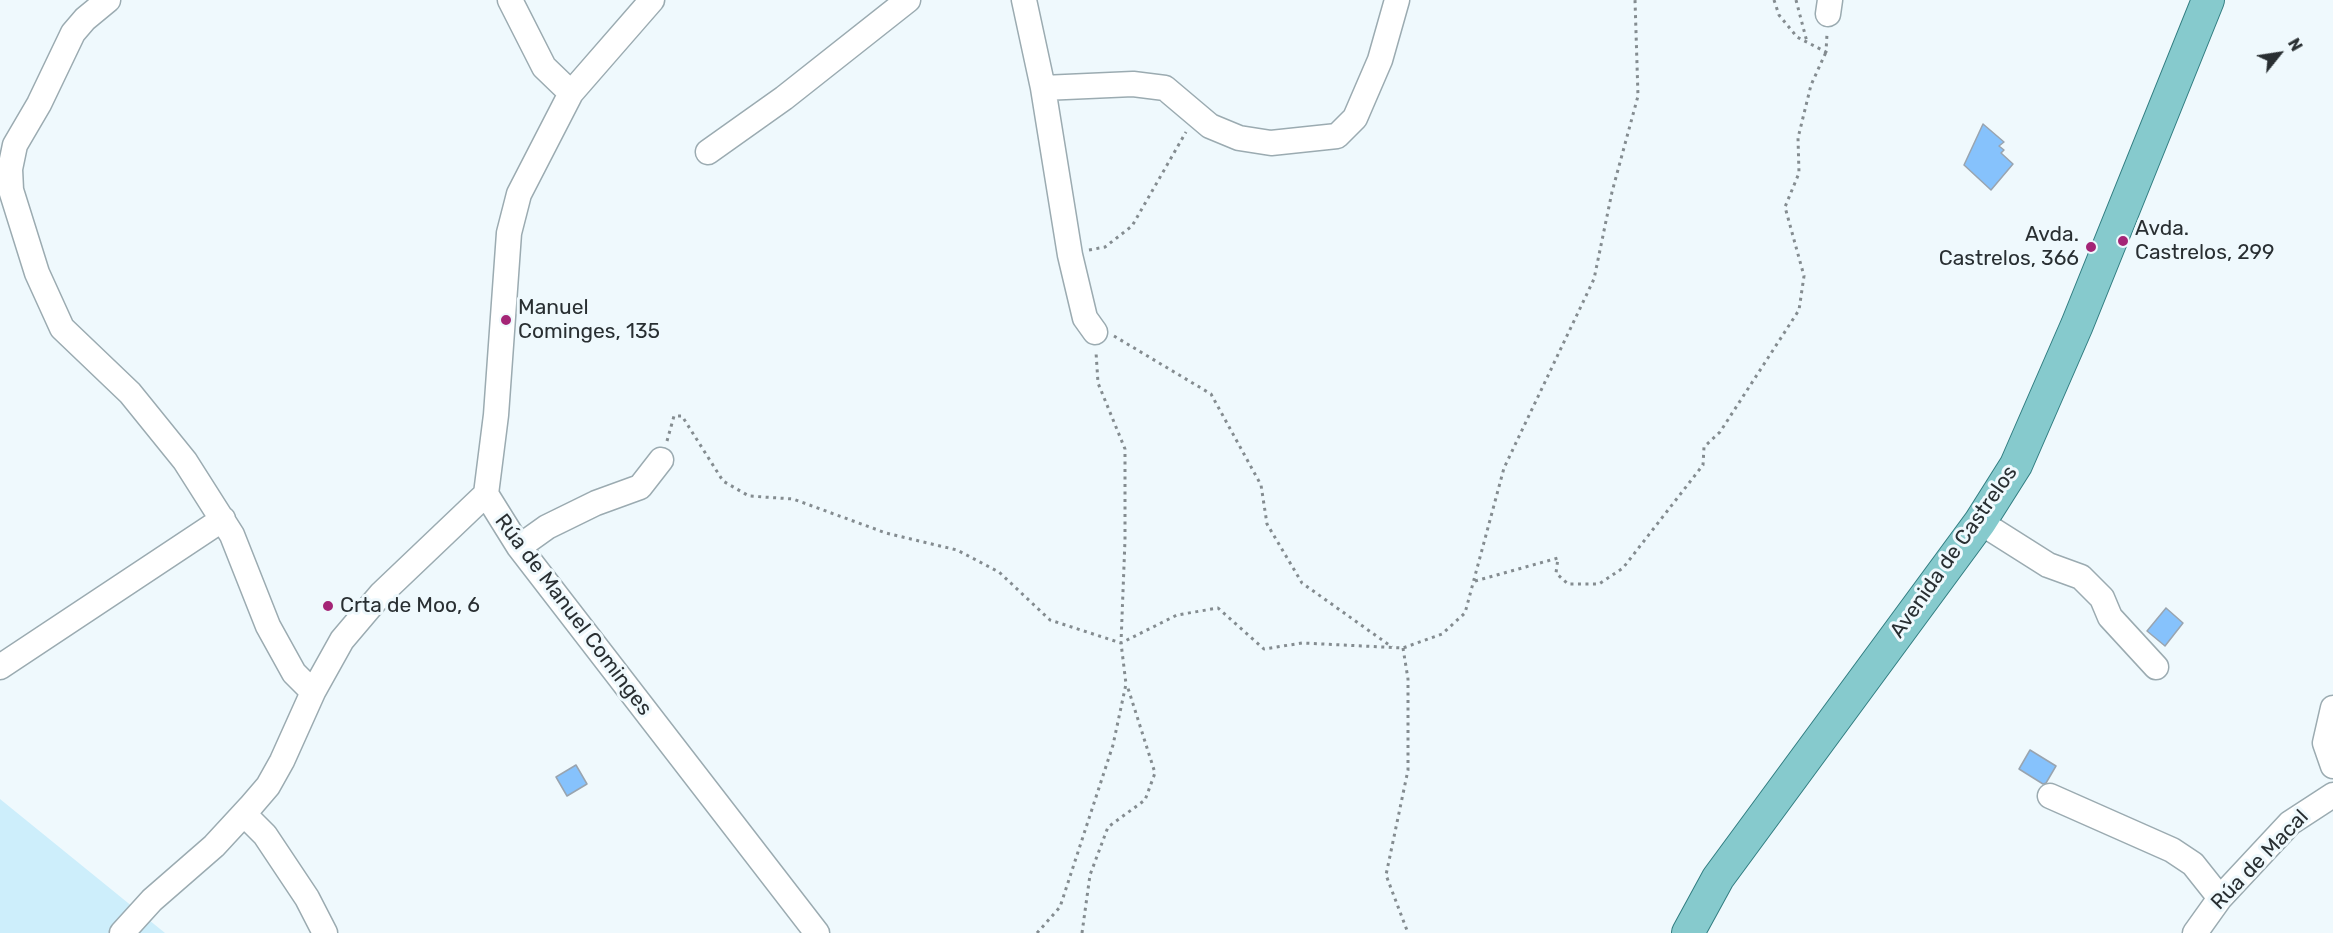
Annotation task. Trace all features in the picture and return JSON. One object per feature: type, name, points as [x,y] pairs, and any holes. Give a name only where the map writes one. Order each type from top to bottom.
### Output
[{"type":"main road","name":"Avenida de Castrelos","points":[[1688,933],[1718,878],[1980,522],[2016,465],[2038,419],[2208,0]]},
{"type":"street","points":[[108,0],[73,33],[39,104],[15,146],[10,163],[11,190],[38,273],[62,328],[130,393],[184,461],[232,536],[268,626],[294,673],[313,692]]},
{"type":"street","points":[[510,0],[544,67],[571,93]]},
{"type":"street","name":"Rúa de Manuel Cominges","points":[[652,0],[571,93],[519,194],[509,233],[496,415],[486,494],[519,547],[817,933]]},
{"type":"street","points":[[708,152],[784,98],[908,0]]},
{"type":"street","points":[[1024,0],[1043,87],[1070,255],[1085,318],[1095,332]]},
{"type":"street","points":[[1043,87],[1133,84],[1165,88],[1210,126],[1239,138],[1271,143],[1337,136],[1355,118],[1380,60],[1397,0]]},
{"type":"street","points":[[519,547],[547,527],[596,503],[640,487],[661,460]]},
{"type":"street","points":[[122,933],[152,900],[214,846],[268,786],[282,761],[313,692],[342,640],[381,594],[486,494]]},
{"type":"street","points":[[0,667],[223,519]]},
{"type":"street","points":[[1980,522],[2048,565],[2081,577],[2102,598],[2110,617],[2156,667]]},
{"type":"street","points":[[2333,708],[2325,743],[2333,766]]},
{"type":"street","name":"Rúa de Macal","points":[[2195,933],[2220,898],[2290,823],[2333,795]]},
{"type":"street","points":[[2050,796],[2172,850],[2193,864],[2220,898]]},
{"type":"street","points":[[244,814],[265,835],[307,898],[326,933]]},
{"type":"path","points":[[661,460],[674,416],[682,416],[723,481],[749,496],[793,499],[886,533],[957,550],[999,572],[1050,620],[1121,643],[1177,615],[1218,608],[1264,650],[1302,643],[1403,648],[1442,634],[1465,613],[1503,468],[1594,279],[1612,192],[1638,96],[1635,0]]},
{"type":"path","points":[[1774,0],[1779,15],[1797,37],[1827,52]]},
{"type":"path","points":[[1796,0],[1807,42]]},
{"type":"path","points":[[1475,581],[1558,558],[1556,573],[1568,584],[1599,584],[1623,568],[1703,465],[1704,447],[1720,432],[1799,309],[1804,276],[1785,207],[1799,173],[1798,138],[1811,85],[1827,52],[1829,7]]},
{"type":"path","points":[[1070,255],[1105,247],[1131,226],[1180,140],[1199,117]]},
{"type":"path","points":[[1082,933],[1090,875],[1107,827],[1145,800],[1155,773],[1126,684],[1121,643],[1125,540],[1125,448],[1098,383],[1095,332],[1113,336],[1211,394],[1261,485],[1267,524],[1302,583],[1392,648]]},
{"type":"path","points":[[1403,648],[1408,679],[1408,770],[1386,875],[1408,933]]},
{"type":"path","points":[[1037,933],[1060,907],[1113,745],[1126,684]]},
{"type":"shaded area","points":[[0,799],[165,933],[0,933]]},
{"type":"building","points":[[1983,124],[2004,142],[1999,146],[2004,150],[2001,153],[2013,164],[1991,190],[1964,165]]},
{"type":"building","points":[[2166,608],[2183,623],[2165,646],[2147,631]]},
{"type":"building","points":[[2030,750],[2056,766],[2046,783],[2043,784],[2019,769]]},
{"type":"building","points":[[576,765],[587,784],[567,796],[556,777]]},
{"type":"place","name":"Avda. Castrelos, 299","points":[[2123,241]]},
{"type":"place","name":"Avda. Castrelos, 366","points":[[2091,247]]},
{"type":"place","name":"Manuel Cominges, 135","points":[[506,320]]},
{"type":"place","name":"Crta de Moo, 6","points":[[328,606]]}]
